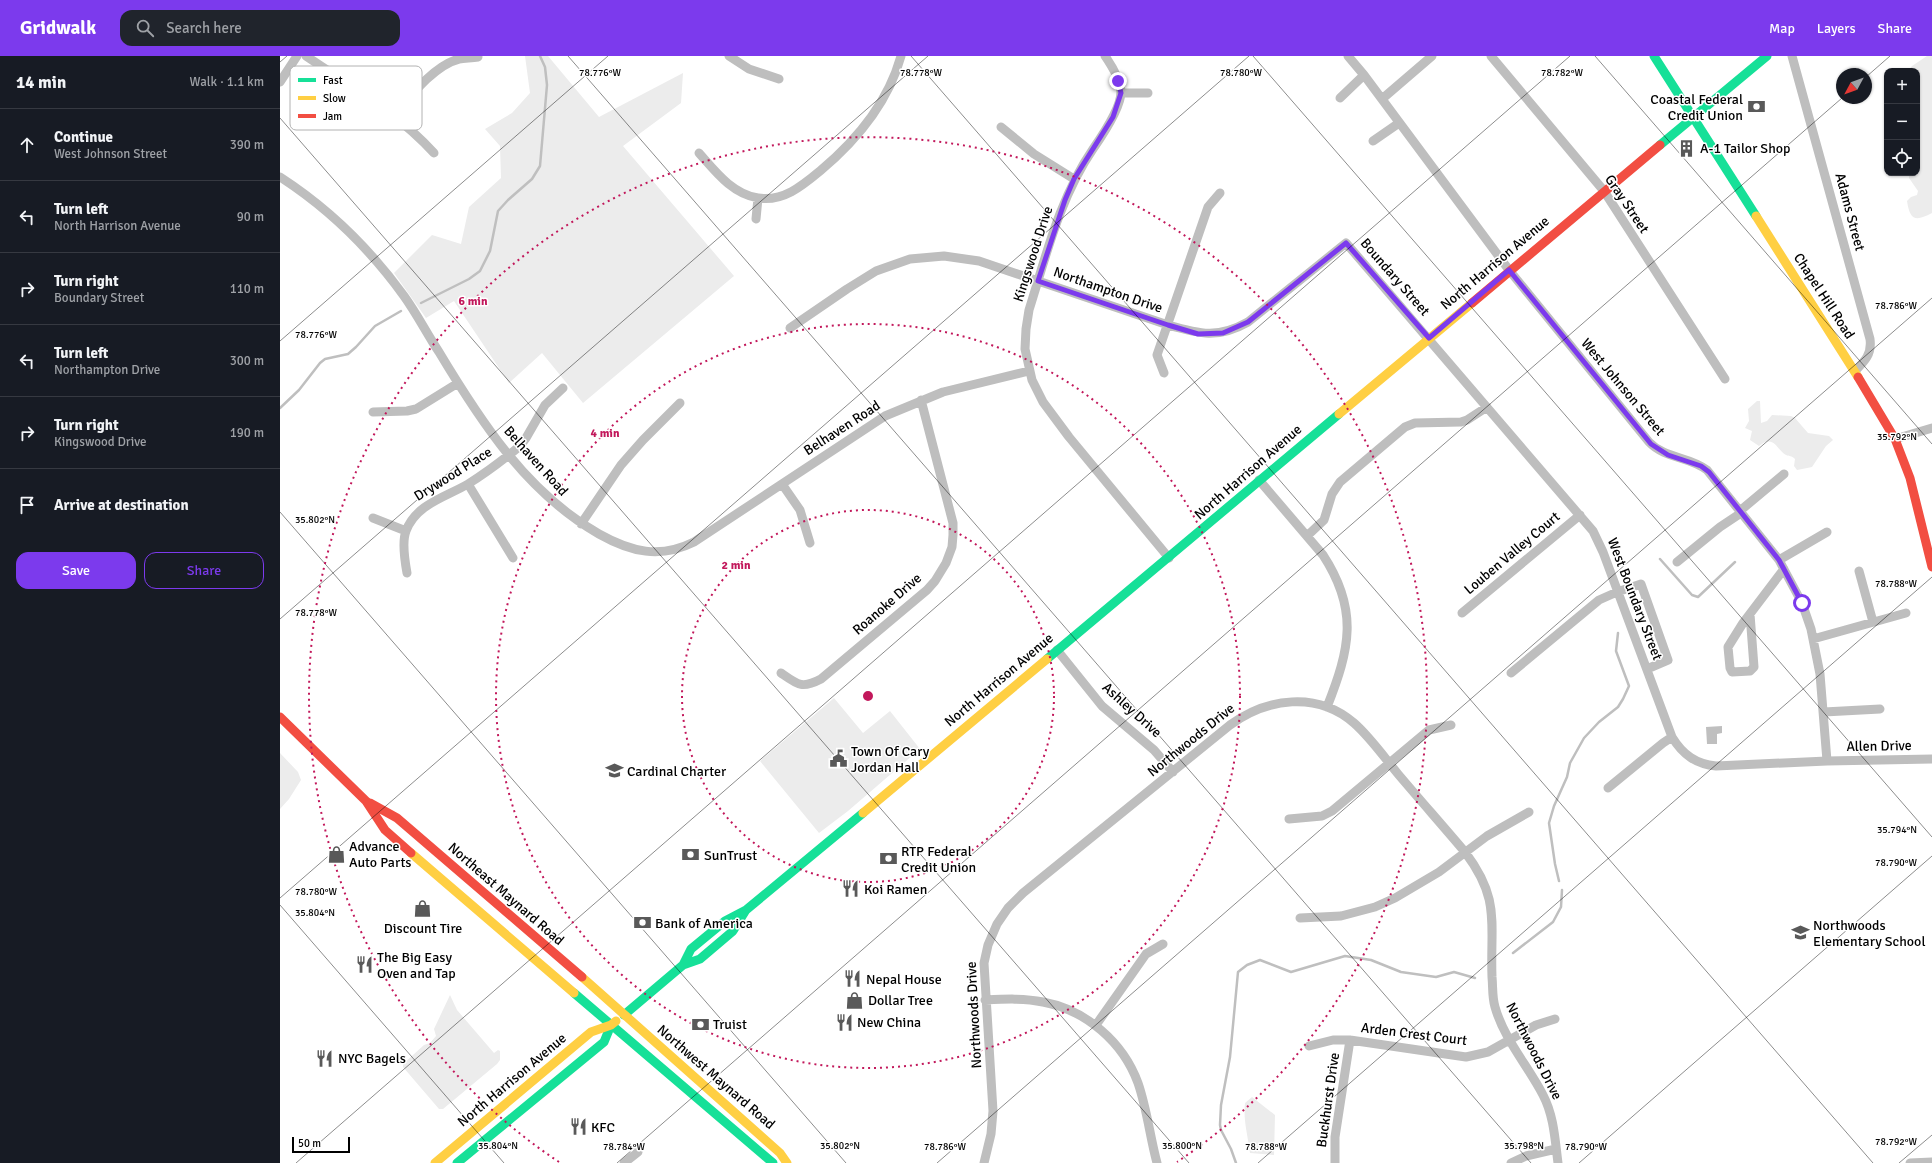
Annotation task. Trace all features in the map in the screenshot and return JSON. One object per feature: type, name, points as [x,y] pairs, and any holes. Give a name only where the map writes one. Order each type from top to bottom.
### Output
[{"type":"main road","name":"Chapel Hill Road","points":[[1654,56],[1855,371],[1895,439],[1910,478],[1932,567]]},
{"type":"main road","name":"North Harrison Avenue","points":[[683,965],[691,949],[725,921],[746,910],[1169,558],[1259,480],[1509,270],[1767,56]]},
{"type":"main road","name":"Northeast Maynard Road","points":[[280,717],[366,801],[386,830],[611,1026]]},
{"type":"main road","name":"Northeast Maynard Road","points":[[366,801],[397,818],[624,1015]]},
{"type":"main road","name":"North Harrison Avenue","points":[[435,1163],[591,1032],[611,1026],[683,965],[700,959],[733,931],[746,910]]},
{"type":"main road","name":"Northwest Maynard Road","points":[[624,1015],[780,1153],[787,1163]]},
{"type":"main road","name":"North Harrison Avenue","points":[[457,1163],[604,1042],[611,1026]]},
{"type":"main road","name":"Northwest Maynard Road","points":[[611,1026],[773,1163]]},
{"type":"street","points":[[290,66],[297,56]]},
{"type":"street","points":[[306,56],[321,66]]},
{"type":"street","points":[[729,56],[749,69],[779,79]]},
{"type":"street","points":[[699,153],[730,186],[747,195],[758,198],[782,196],[797,189],[849,145],[865,126],[889,89],[895,77],[901,56]]},
{"type":"street","points":[[1106,56],[1114,70],[1121,93],[1148,93]]},
{"type":"street","name":"West Johnson Street","points":[[1348,56],[1364,75],[1509,270],[1651,444],[1668,455],[1703,467],[1741,510],[1779,560],[1802,603],[1813,639],[1820,674],[1827,761]]},
{"type":"street","points":[[1382,99],[1432,56]]},
{"type":"street","name":"Gray Street","points":[[1491,56],[1604,191],[1726,379]]},
{"type":"street","name":"Adams Street","points":[[1792,56],[1870,339],[1870,352],[1865,361],[1855,371]]},
{"type":"street","points":[[422,85],[440,69],[459,59],[478,57]]},
{"type":"street","points":[[280,82],[290,67]]},
{"type":"street","points":[[1340,98],[1364,75]]},
{"type":"street","name":"Kingswood Drive","points":[[1121,93],[1113,117],[1074,179],[1065,200],[1038,281],[1026,329],[1026,349],[1029,371],[1035,389],[1052,416],[1169,558]]},
{"type":"street","points":[[1373,141],[1399,123]]},
{"type":"street","points":[[1001,128],[1034,154],[1074,179]]},
{"type":"street","points":[[411,130],[434,153]]},
{"type":"street","name":"Belhaven Road","points":[[280,177],[333,217],[380,264],[404,296],[490,432],[553,503],[581,524],[608,539],[634,549],[667,552],[682,548],[705,536],[868,426],[895,411],[921,400],[966,386],[1029,371]]},
{"type":"street","points":[[1164,373],[1157,355],[1208,207],[1220,193]]},
{"type":"street","points":[[756,219],[758,198]]},
{"type":"street","name":"Boundary Street","points":[[1338,250],[1346,243],[1429,338]]},
{"type":"street","name":"Northampton Drive","points":[[790,328],[866,277],[887,267],[910,259],[931,257],[966,258],[1198,334],[1223,333],[1238,328],[1261,313],[1338,250]]},
{"type":"street","name":"West Boundary Street","points":[[1429,338],[1580,515],[1598,541],[1672,737],[1688,756],[1707,766],[1766,766],[1827,761]]},
{"type":"street","points":[[373,412],[416,409],[458,383]]},
{"type":"street","name":"Drywood Place","points":[[406,531],[417,514],[428,504],[468,484],[509,455],[526,438],[545,405],[563,388]]},
{"type":"street","name":"Roanoke Drive","points":[[781,673],[796,684],[803,686],[821,678],[927,590],[935,581],[946,563],[952,547],[953,523],[921,400]]},
{"type":"street","points":[[581,524],[622,465],[643,440],[680,403]]},
{"type":"street","points":[[1307,536],[1324,520],[1332,494],[1340,482],[1405,427],[1415,423],[1461,422],[1467,420],[1487,406]]},
{"type":"street","points":[[1895,439],[1932,428]]},
{"type":"street","points":[[1676,562],[1720,527],[1738,515],[1741,510],[1784,474]]},
{"type":"street","points":[[1259,480],[1323,555],[1336,577],[1344,602],[1347,616],[1348,642],[1338,681],[1327,707]]},
{"type":"street","points":[[468,484],[513,558]]},
{"type":"street","points":[[782,484],[800,510],[810,543]]},
{"type":"street","name":"Louben Valley Court","points":[[1462,613],[1580,515]]},
{"type":"street","points":[[373,518],[406,531],[405,554],[407,573]]},
{"type":"street","points":[[1779,560],[1827,532]]},
{"type":"street","points":[[1750,614],[1754,667],[1750,671],[1732,672],[1730,668],[1728,647],[1750,614],[1784,569]]},
{"type":"street","points":[[1859,571],[1873,622]]},
{"type":"street","points":[[1511,673],[1599,600],[1641,584],[1668,660],[1647,669]]},
{"type":"street","points":[[1813,639],[1906,613]]},
{"type":"street","name":"Ashley Drive","points":[[1057,650],[1102,706],[1154,750],[1173,772]]},
{"type":"street","name":"Northwoods Drive","points":[[984,1163],[991,1134],[993,1111],[984,963],[987,950],[997,924],[1008,908],[1023,893],[1230,725],[1255,710],[1284,702],[1312,703],[1327,707],[1353,722],[1466,852],[1483,879],[1490,899],[1493,931],[1492,967],[1494,1005],[1510,1039],[1544,1097],[1553,1128],[1558,1163]]},
{"type":"street","points":[[1824,712],[1880,709]]},
{"type":"street","points":[[1289,819],[1322,816],[1332,811],[1429,730],[1451,725]]},
{"type":"street","points":[[1608,788],[1672,737]]},
{"type":"street","name":"Allen Drive","points":[[1827,761],[1932,759]]},
{"type":"street","points":[[1300,918],[1341,916],[1375,907],[1417,887],[1487,836],[1529,812]]},
{"type":"street","points":[[1096,1026],[1146,954],[1163,944]]},
{"type":"street","points":[[986,1000],[1020,999],[1043,1002],[1064,1008],[1096,1026],[1114,1042],[1132,1069],[1138,1084],[1156,1163]]},
{"type":"street","name":"Arden Crest Court","points":[[1309,1046],[1333,1040],[1350,1040],[1466,1057],[1488,1052],[1536,1025],[1556,1019]]},
{"type":"street","name":"Buckhurst Drive","points":[[1335,1163],[1335,1137],[1350,1040]]},
{"type":"street","points":[[1511,1163],[1526,1156],[1556,1149]]},
{"type":"street","points":[[624,1163],[638,1152]]},
{"type":"street","points":[[1910,1163],[1932,1162]]},
{"type":"shaded area","points":[[525,56],[548,56],[599,117],[683,73],[681,103],[623,146],[734,276],[583,403],[542,353],[509,383],[454,301],[426,318],[394,273],[432,235],[461,244],[469,207],[501,178],[500,146],[485,129],[512,113],[530,93]]},
{"type":"shaded area","points":[[1927,56],[1932,56],[1932,213],[1921,218],[1914,218],[1912,216],[1907,201],[1911,197],[1917,195],[1918,191],[1909,176],[1920,176],[1920,68],[1910,68]]},
{"type":"shaded area","points":[[1757,401],[1760,401],[1761,423],[1767,421],[1772,415],[1791,416],[1795,418],[1808,433],[1829,436],[1833,440],[1826,446],[1812,467],[1797,470],[1794,466],[1795,459],[1786,455],[1771,442],[1764,443],[1759,446],[1750,440],[1752,431],[1745,428],[1749,421],[1748,409]]},
{"type":"shaded area","points":[[834,698],[863,733],[890,711],[920,749],[848,811],[819,833],[760,761]]},
{"type":"shaded area","points":[[1722,726],[1722,733],[1717,734],[1717,744],[1707,744],[1706,727]]},
{"type":"shaded area","points":[[280,753],[298,772],[301,780],[289,799],[280,809]]},
{"type":"shaded area","points":[[450,995],[457,1010],[494,1053],[498,1050],[500,1051],[500,1060],[443,1109],[439,1109],[403,1067],[403,1064],[424,1045],[430,1043],[436,1036],[434,1029]]},
{"type":"shaded area","points":[[1252,1097],[1275,1115],[1274,1155],[1250,1153],[1245,1122],[1245,1103]]},
{"type":"waterway","points":[[421,303],[469,279],[480,271],[490,251],[498,211],[532,179],[540,166],[547,85],[545,67],[540,56]]},
{"type":"waterway","points":[[280,408],[299,390],[320,363],[325,359],[348,354],[375,326],[401,311]]},
{"type":"waterway","points":[[1660,559],[1692,595],[1698,597],[1735,562]]},
{"type":"waterway","points":[[1559,881],[1549,823],[1554,806],[1567,777],[1570,763],[1584,738],[1599,722],[1618,707],[1629,686],[1616,651],[1618,633]]},
{"type":"waterway","points":[[1513,953],[1553,922],[1561,907],[1562,890]]},
{"type":"waterway","points":[[1236,1163],[1231,1149],[1221,1130],[1221,1105],[1230,1057],[1238,972],[1247,965],[1260,960],[1291,972],[1345,956],[1371,960],[1401,972],[1436,977],[1454,972],[1475,978]]},
{"type":"traffic: fast","points":[[1654,56],[1756,216]]},
{"type":"traffic: fast","points":[[1660,145],[1767,56]]},
{"type":"traffic: fast","points":[[1047,659],[1339,414]]},
{"type":"traffic: fast","points":[[683,965],[691,949],[725,921],[746,910],[863,813]]},
{"type":"traffic: fast","points":[[624,1015],[683,965],[700,959],[733,931],[746,910]]},
{"type":"traffic: fast","points":[[574,993],[773,1163]]},
{"type":"traffic: fast","points":[[457,1163],[604,1042],[611,1025]]},
{"type":"traffic: slow","points":[[1756,216],[1858,377]]},
{"type":"traffic: slow","points":[[1339,414],[1472,303]]},
{"type":"traffic: slow","points":[[863,813],[1047,659]]},
{"type":"traffic: slow","points":[[411,853],[574,993]]},
{"type":"traffic: slow","points":[[582,977],[780,1153],[787,1163]]},
{"type":"traffic: slow","points":[[435,1163],[591,1032],[611,1025],[616,1021]]},
{"type":"traffic: jam","points":[[1472,303],[1660,145]]},
{"type":"traffic: jam","points":[[1858,377],[1895,439],[1910,478],[1932,567]]},
{"type":"traffic: jam","points":[[280,717],[366,801],[385,830],[411,853]]},
{"type":"traffic: jam","points":[[370,803],[397,818],[582,977]]},
{"type":"place","name":"Coastal Federal Credit Union","points":[[1756,107]]},
{"type":"place","name":"A-1 Tailor Shop","points":[[1687,148]]},
{"type":"place","name":"Town Of Cary Jordan Hall","points":[[838,759]]},
{"type":"place","name":"Cardinal Charter","points":[[614,771]]},
{"type":"place","name":"Advance Auto Parts","points":[[336,854]]},
{"type":"place","name":"SunTrust","points":[[691,855]]},
{"type":"place","name":"RTP Federal Credit Union","points":[[888,859]]},
{"type":"place","name":"Koi Ramen","points":[[851,889]]},
{"type":"place","name":"Discount Tire","points":[[423,908]]},
{"type":"place","name":"Bank of America","points":[[642,923]]},
{"type":"place","name":"Northwoods Elementary School","points":[[1800,933]]},
{"type":"place","name":"The Big Easy Oven and Tap","points":[[364,965]]},
{"type":"place","name":"Nepal House","points":[[853,979]]},
{"type":"place","name":"Dollar Tree","points":[[855,1000]]},
{"type":"place","name":"New China","points":[[844,1022]]},
{"type":"place","name":"Truist","points":[[700,1024]]},
{"type":"place","name":"NYC Bagels","points":[[325,1058]]},
{"type":"place","name":"KFC","points":[[578,1127]]},
{"type":"route","points":[[1118,81],[1121,93],[1113,117],[1074,179],[1065,200],[1038,281],[1198,334],[1216,334],[1238,328],[1261,313],[1346,243],[1429,338],[1509,270],[1651,444],[1668,455],[1694,462],[1709,472],[1762,536],[1779,560],[1802,603]]}]
